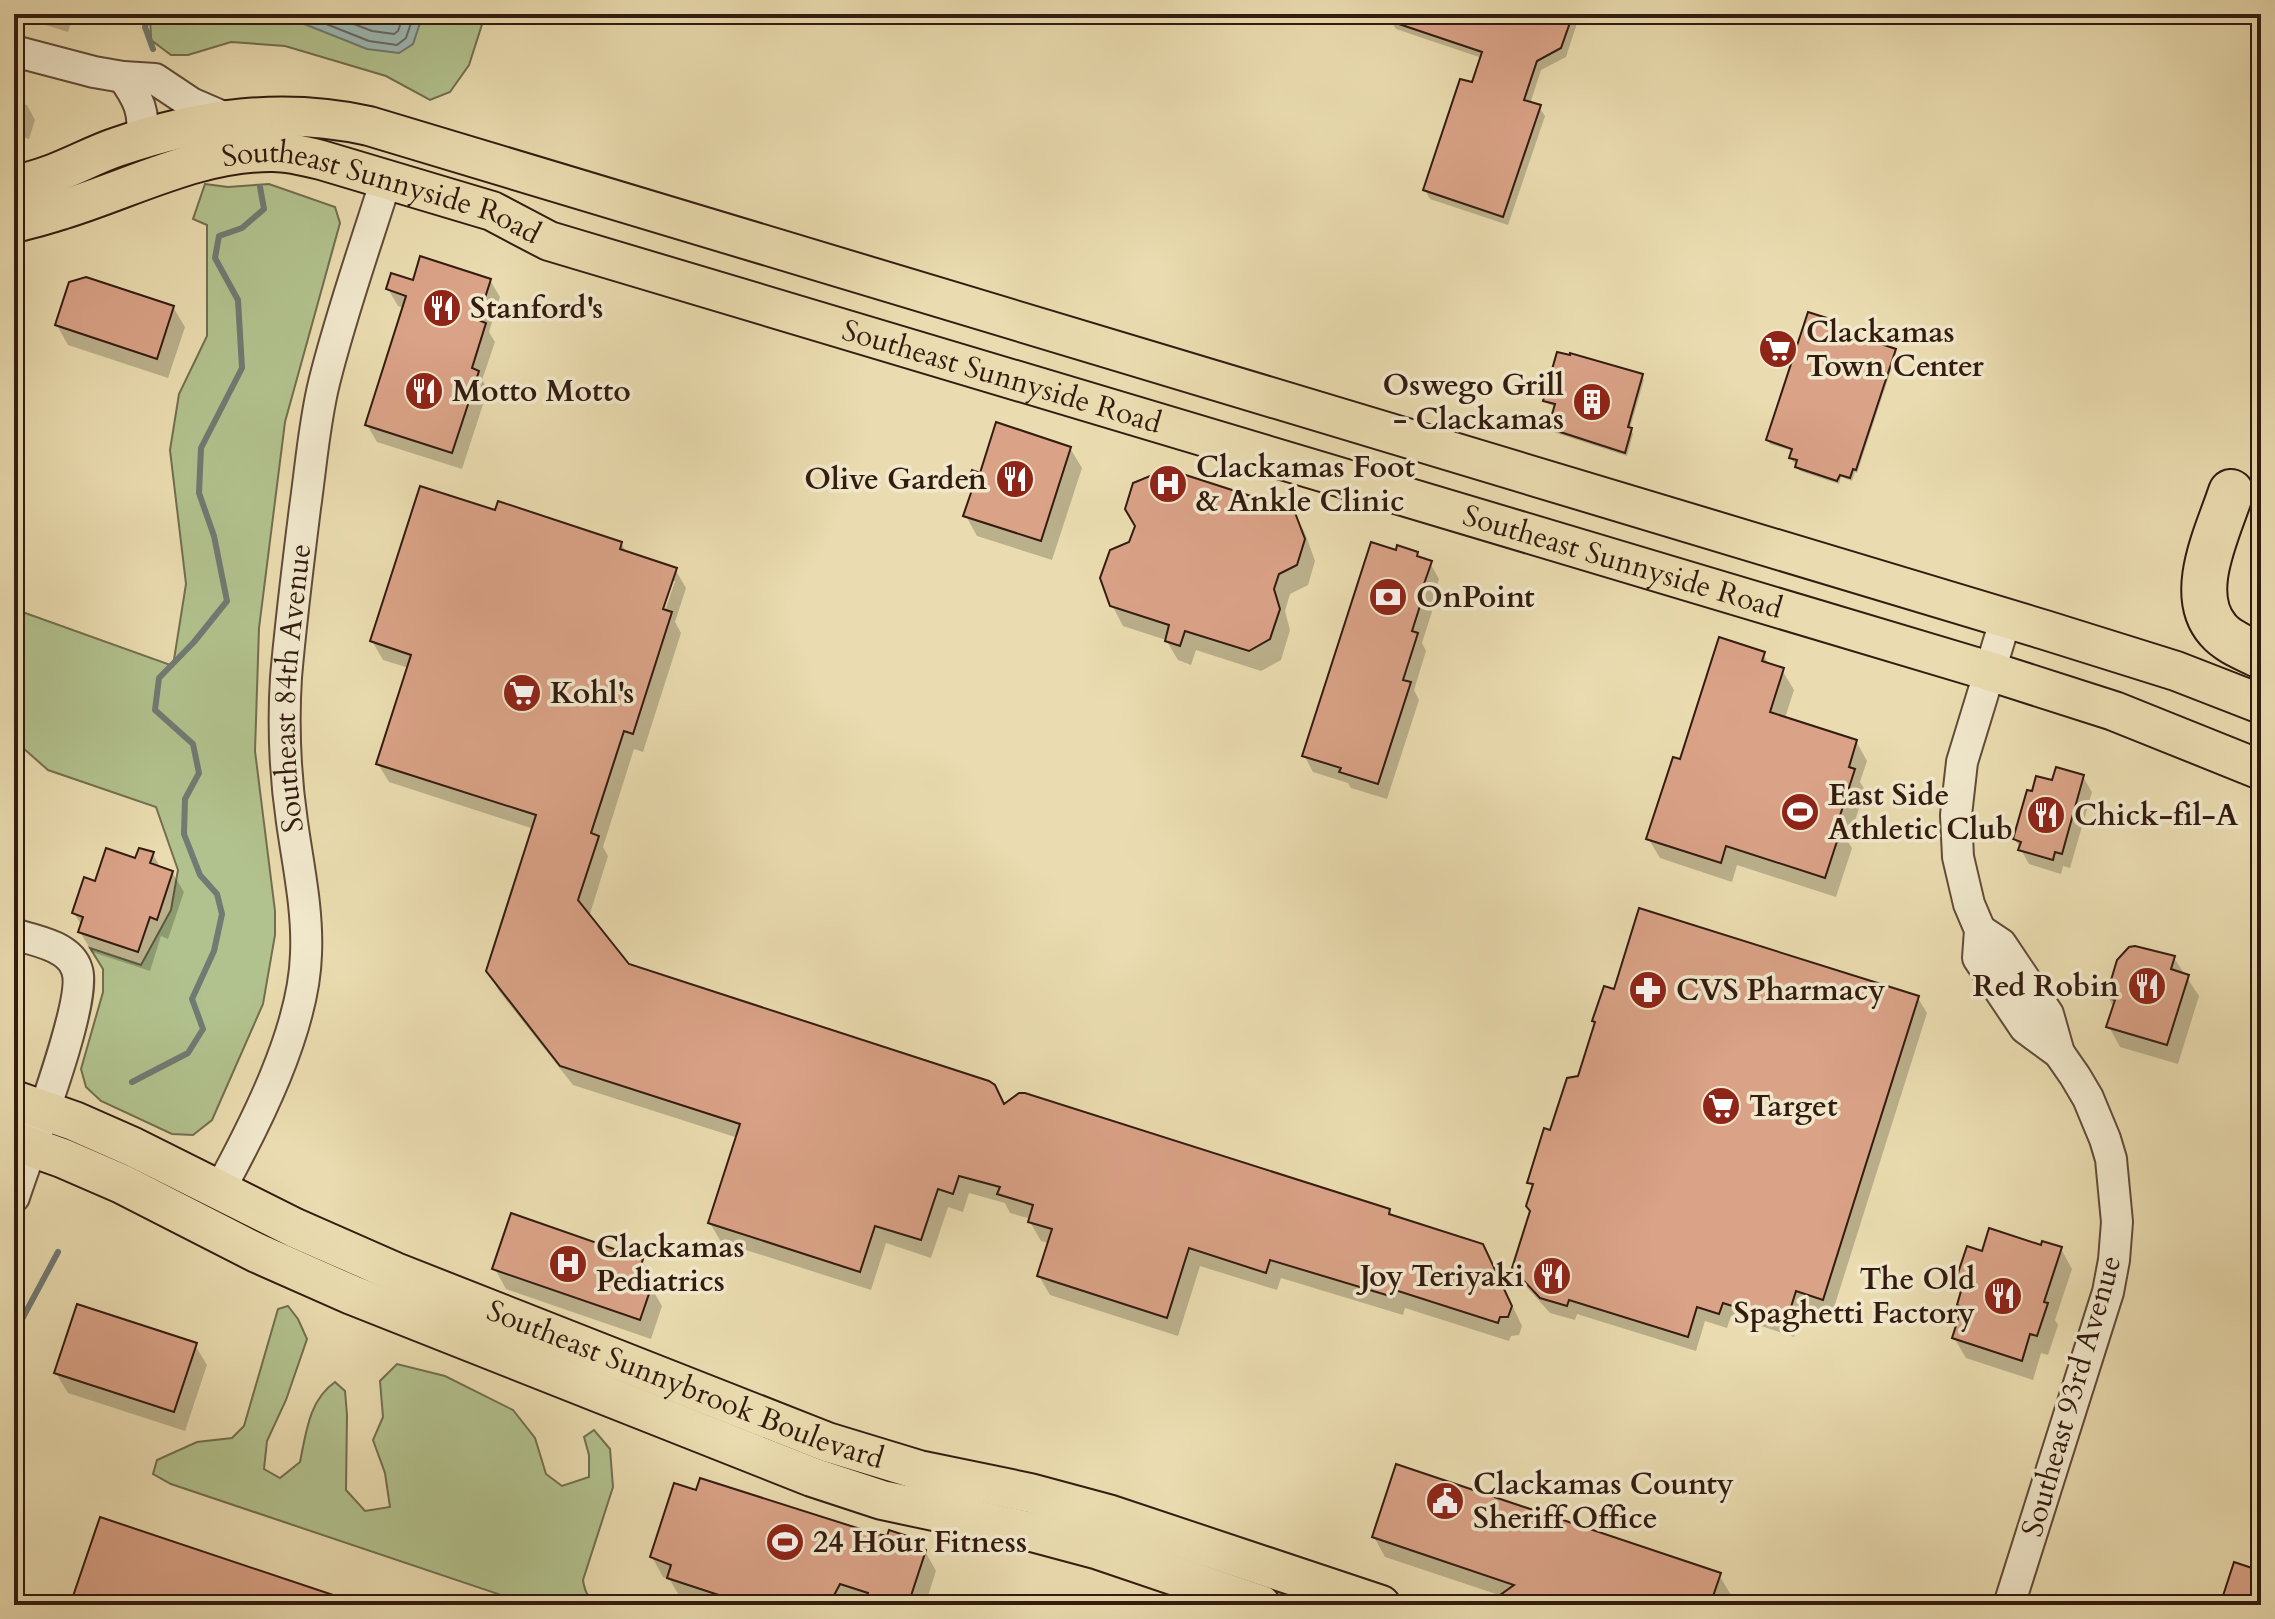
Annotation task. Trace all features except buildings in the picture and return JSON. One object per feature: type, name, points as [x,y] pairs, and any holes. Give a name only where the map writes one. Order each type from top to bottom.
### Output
[{"type":"highway","points":[[2231,492],[2206,571],[2204,602],[2219,632],[2261,656]]},
{"type":"main road","name":"Southeast Sunnyside Road","points":[[14,186],[51,175],[115,148],[228,119],[305,116],[369,126],[2006,618],[2166,667],[2261,704]]},
{"type":"main road","name":"Southeast Sunnyside Road","points":[[14,223],[61,211],[222,157],[247,153],[297,154],[492,211],[549,241],[1989,671],[2114,711],[2261,770]]},
{"type":"main road","name":"Southeast Sunnybrook Boulevard","points":[[29,1105],[133,1147],[295,1228],[395,1272],[819,1439],[908,1467],[1030,1493],[1108,1514],[1307,1593],[1381,1605]]},
{"type":"main road","name":"Southeast Sunnybrook Boulevard","points":[[22,1144],[122,1184],[257,1253],[352,1295],[798,1472],[882,1500],[1036,1533],[1099,1550],[1261,1605]]},
{"type":"street","name":"Southeast Sunnyside Road","points":[[14,51],[94,72],[155,79],[191,103],[228,119]]},
{"type":"street","points":[[123,77],[135,94],[144,122],[141,140]]},
{"type":"street","name":"Southeast 84th Avenue","points":[[219,1191],[260,1111],[290,1035],[302,994],[306,955],[305,920],[285,741],[289,646],[316,423],[324,382],[386,180]]},
{"type":"street","name":"Southeast 93rd Avenue","points":[[2006,618],[1962,762],[1956,815],[1958,857],[1980,930],[2001,944],[2048,1014],[2059,1053],[2088,1098],[2111,1159],[2117,1240],[2104,1307],[2009,1605]]},
{"type":"street","points":[[14,1197],[29,1105],[71,1021],[79,986],[77,969],[72,961],[56,948],[20,936]]},
{"type":"green space","points":[[150,14],[485,15],[469,65],[450,92],[430,100],[386,76],[285,46],[231,42],[188,55],[171,55],[151,40]]},
{"type":"green space","points":[[205,184],[228,187],[269,184],[335,207],[340,223],[285,422],[259,628],[255,751],[275,911],[275,935],[263,1004],[212,1120],[193,1135],[172,1134],[101,1101],[86,1087],[81,1069],[103,992],[103,969],[90,948],[141,965],[171,910],[178,870],[156,807],[48,770],[14,740],[14,609],[173,666],[186,584],[170,450],[179,394],[207,336],[207,225],[193,219]]},
{"type":"green space","points":[[288,1306],[307,1339],[286,1400],[267,1441],[264,1469],[280,1478],[300,1462],[314,1408],[326,1389],[335,1382],[345,1391],[346,1490],[365,1511],[390,1507],[385,1473],[373,1440],[383,1417],[380,1381],[397,1364],[445,1376],[513,1410],[535,1438],[546,1474],[562,1486],[589,1477],[589,1455],[584,1437],[594,1430],[610,1449],[613,1487],[583,1580],[588,1596],[601,1605],[524,1605],[171,1484],[153,1474],[157,1460],[197,1442],[232,1438],[244,1426],[278,1309]]},
{"type":"water","points":[[279,14],[422,14],[422,17],[413,44],[399,53],[367,49]]},
{"type":"waterway","points":[[149,14],[145,27],[153,49]]},
{"type":"waterway","points":[[132,1082],[188,1053],[203,1029],[192,999],[214,951],[222,914],[217,894],[200,875],[184,834],[185,799],[199,773],[193,744],[155,710],[159,678],[194,642],[227,601],[214,536],[199,493],[201,448],[242,368],[238,300],[215,258],[219,236],[242,228],[264,209],[260,187]]},
{"type":"waterway","points":[[14,1334],[58,1252]]},
{"type":"place","name":"Stanford's","points":[[442,308]]},
{"type":"place","name":"Clackamas Town Center","points":[[1778,349]]},
{"type":"place","name":"Motto Motto","points":[[424,391]]},
{"type":"place","name":"Oswego Grill - Clackamas","points":[[1592,402]]},
{"type":"place","name":"Olive Garden","points":[[1015,479]]},
{"type":"place","name":"Clackamas Foot & Ankle Clinic","points":[[1168,484]]},
{"type":"place","name":"OnPoint","points":[[1388,597]]},
{"type":"place","name":"Kohl's","points":[[522,693]]},
{"type":"place","name":"East Side Athletic Club","points":[[1800,812]]},
{"type":"place","name":"Chick-fil-A","points":[[2046,815]]},
{"type":"place","name":"Red Robin","points":[[2147,986]]},
{"type":"place","name":"CVS Pharmacy","points":[[1648,990]]},
{"type":"place","name":"Target","points":[[1721,1106]]},
{"type":"place","name":"Clackamas Pediatrics","points":[[568,1264]]},
{"type":"place","name":"Joy Teriyaki","points":[[1552,1276]]},
{"type":"place","name":"The Old Spaghetti Factory","points":[[2003,1296]]},
{"type":"place","name":"Clackamas County Sheriff Office","points":[[1445,1501]]},
{"type":"place","name":"24 Hour Fitness","points":[[785,1542]]}]
